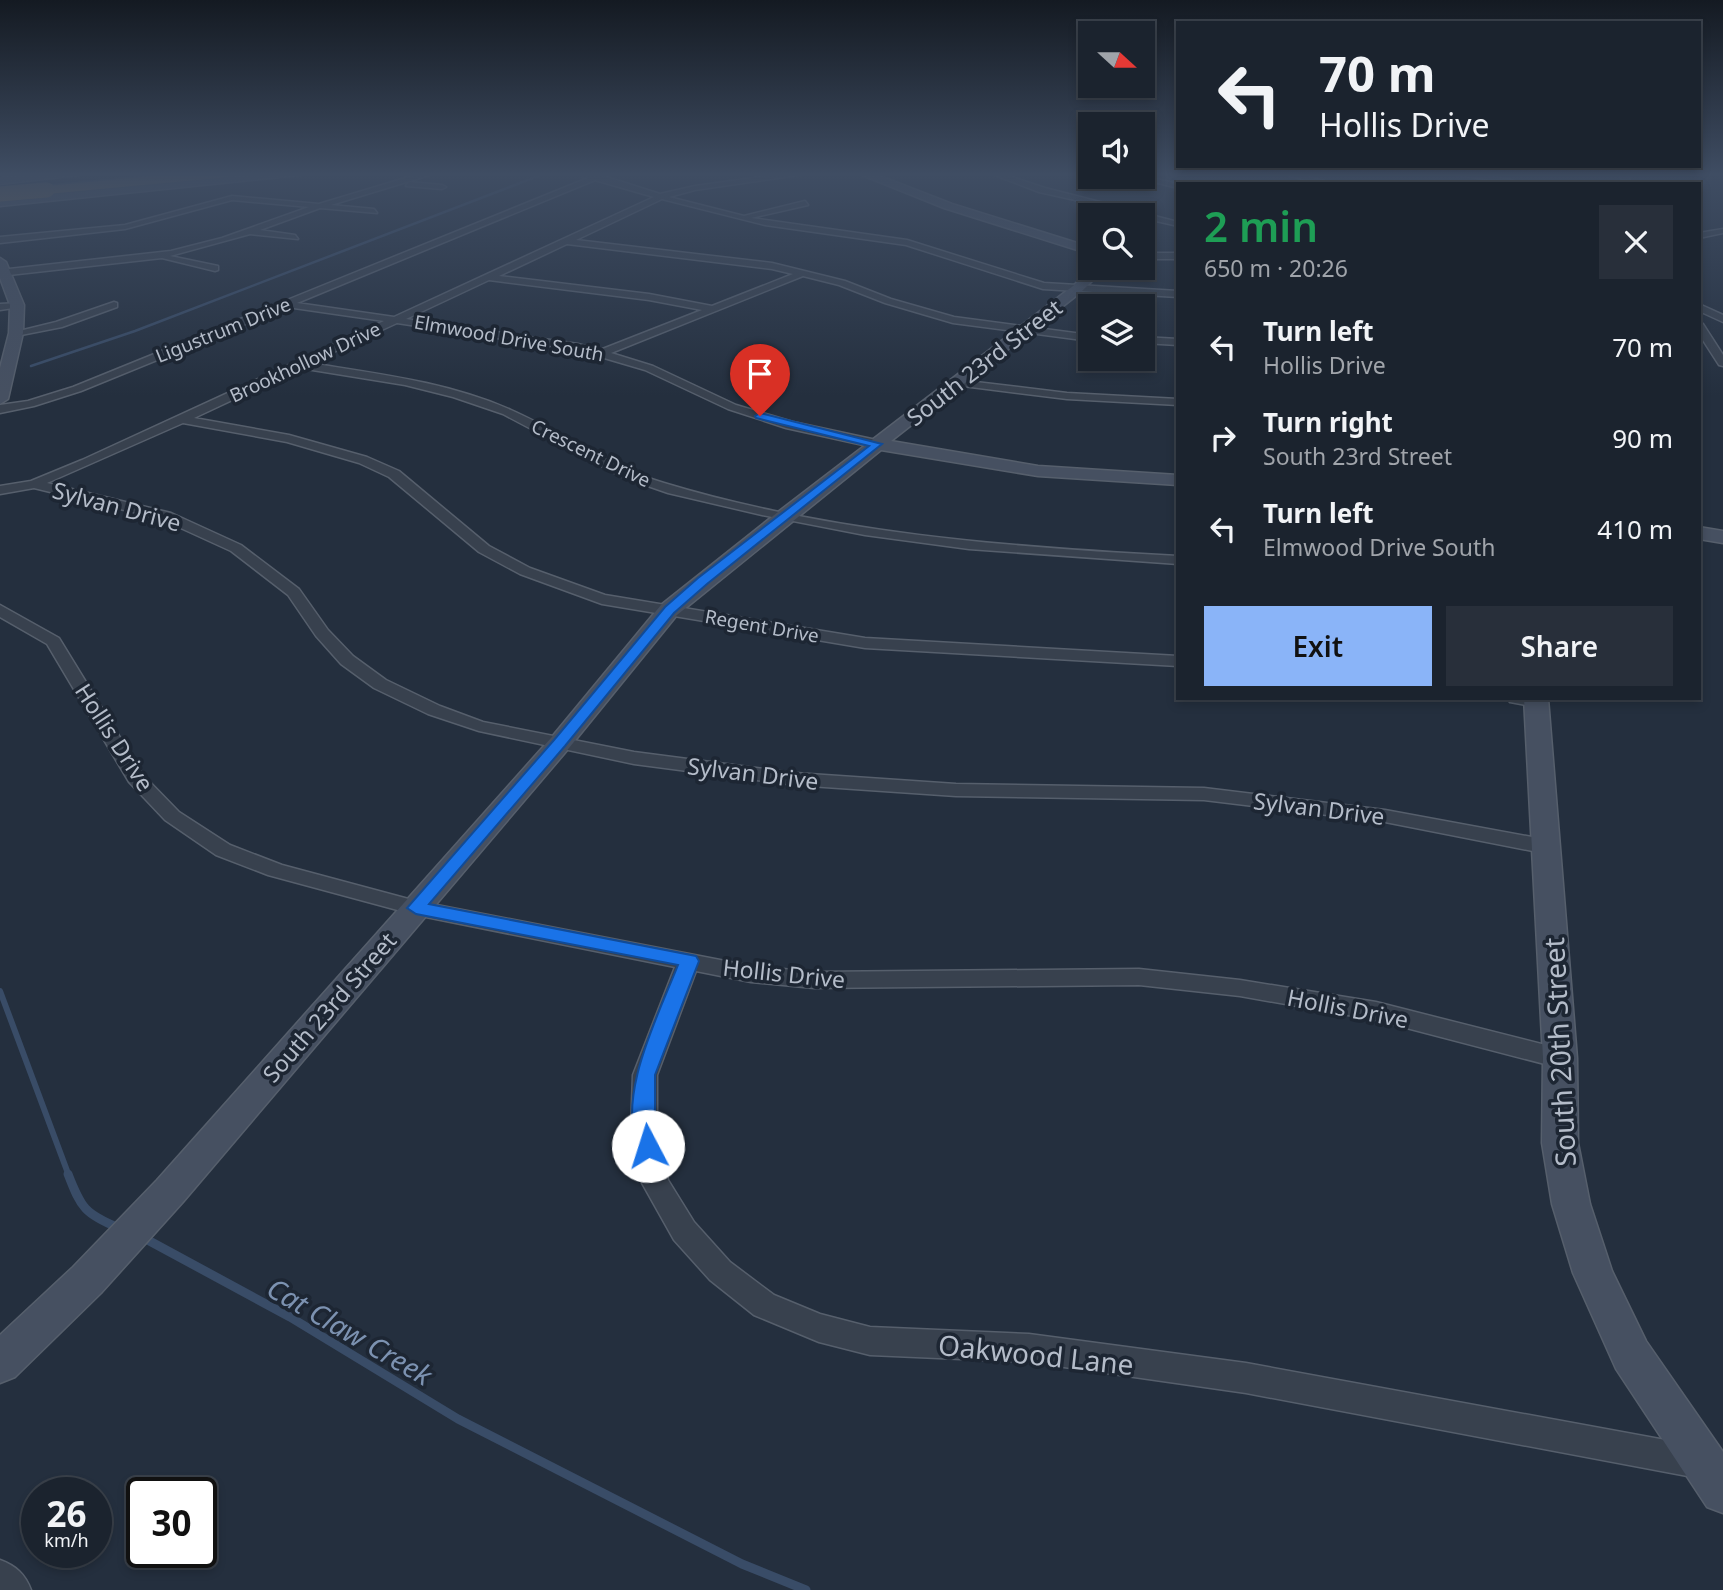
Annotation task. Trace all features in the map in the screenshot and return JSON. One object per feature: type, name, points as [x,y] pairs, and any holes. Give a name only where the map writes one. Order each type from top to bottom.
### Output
[{"type":"street","points":[[0,399],[16,333],[17,304],[2,269],[162,256],[192,247]]},
{"type":"street","name":"Ligustrum Drive","points":[[0,408],[30,404],[77,389],[425,247]]},
{"type":"street","name":"Brookhollow Drive","points":[[0,490],[34,484],[300,365],[552,247]]},
{"type":"street","points":[[621,247],[746,261],[805,272],[953,320],[1078,337]]},
{"type":"street","points":[[922,247],[1043,286],[1176,293]]},
{"type":"street","points":[[162,256],[175,262],[215,268]]},
{"type":"street","points":[[1155,256],[1176,256]]},
{"type":"street","points":[[603,353],[805,272]]},
{"type":"street","points":[[488,277],[649,297],[712,309]]},
{"type":"street","name":"South 23rd Street","points":[[0,1363],[87,1280],[170,1191],[560,743],[669,610],[1086,280]]},
{"type":"street","points":[[0,307],[17,304]]},
{"type":"street","name":"Elmwood Drive South","points":[[285,304],[547,341],[603,353],[649,368],[732,407],[790,425],[877,444],[1038,471],[1176,480]]},
{"type":"street","points":[[16,333],[58,325],[114,305]]},
{"type":"street","points":[[1701,308],[1723,319]]},
{"type":"street","points":[[1701,329],[1723,362]]},
{"type":"street","points":[[1155,341],[1176,342]]},
{"type":"street","name":"Crescent Drive","points":[[300,365],[434,389],[481,402],[507,412],[644,481],[785,516],[933,542],[1098,557],[1176,560]]},
{"type":"street","points":[[959,383],[1056,396],[1176,402]]},
{"type":"street","name":"Regent Drive","points":[[181,419],[289,439],[363,460],[394,474],[484,549],[525,571],[583,594],[865,643],[1176,661]]},
{"type":"street","name":"Sylvan Drive","points":[[34,484],[166,516],[206,532],[260,564],[294,592],[322,633],[347,660],[380,684],[434,710],[478,726],[634,758],[795,779],[956,790],[1204,794],[1385,816],[1548,846]]},
{"type":"street","points":[[1701,533],[1723,537]]},
{"type":"street","name":"Hollis Drive","points":[[0,610],[53,641],[136,778],[172,817],[223,850],[275,870],[416,908],[751,974],[814,981],[1139,977],[1376,1011],[1560,1058]]},
{"type":"street","name":"South 20th Street","points":[[1530,700],[1548,846],[1560,1058],[1560,1143],[1571,1205],[1593,1273],[1631,1355],[1723,1491]]},
{"type":"street","name":"Oakwood Lane","points":[[689,961],[645,1075],[644,1128],[654,1183],[684,1231],[720,1271],[764,1305],[819,1328],[870,1342],[1029,1348],[1246,1378],[1703,1463]]},
{"type":"street","points":[[0,1577],[14,1590]]},
{"type":"waterway","points":[[31,366],[135,331],[353,247]]},
{"type":"waterway","name":"Cat Claw Creek","points":[[0,991],[69,1176]]},
{"type":"waterway","name":"Cat Claw Creek","points":[[68,1174],[81,1202],[91,1214],[119,1228]]},
{"type":"waterway","name":"Cat Claw Creek","points":[[144,1238],[290,1317],[458,1419],[742,1564],[806,1590]]},
{"type":"route","points":[[648,1146],[644,1128],[645,1075],[689,961],[416,908],[560,743],[669,610],[877,444],[822,433],[760,416]]}]
